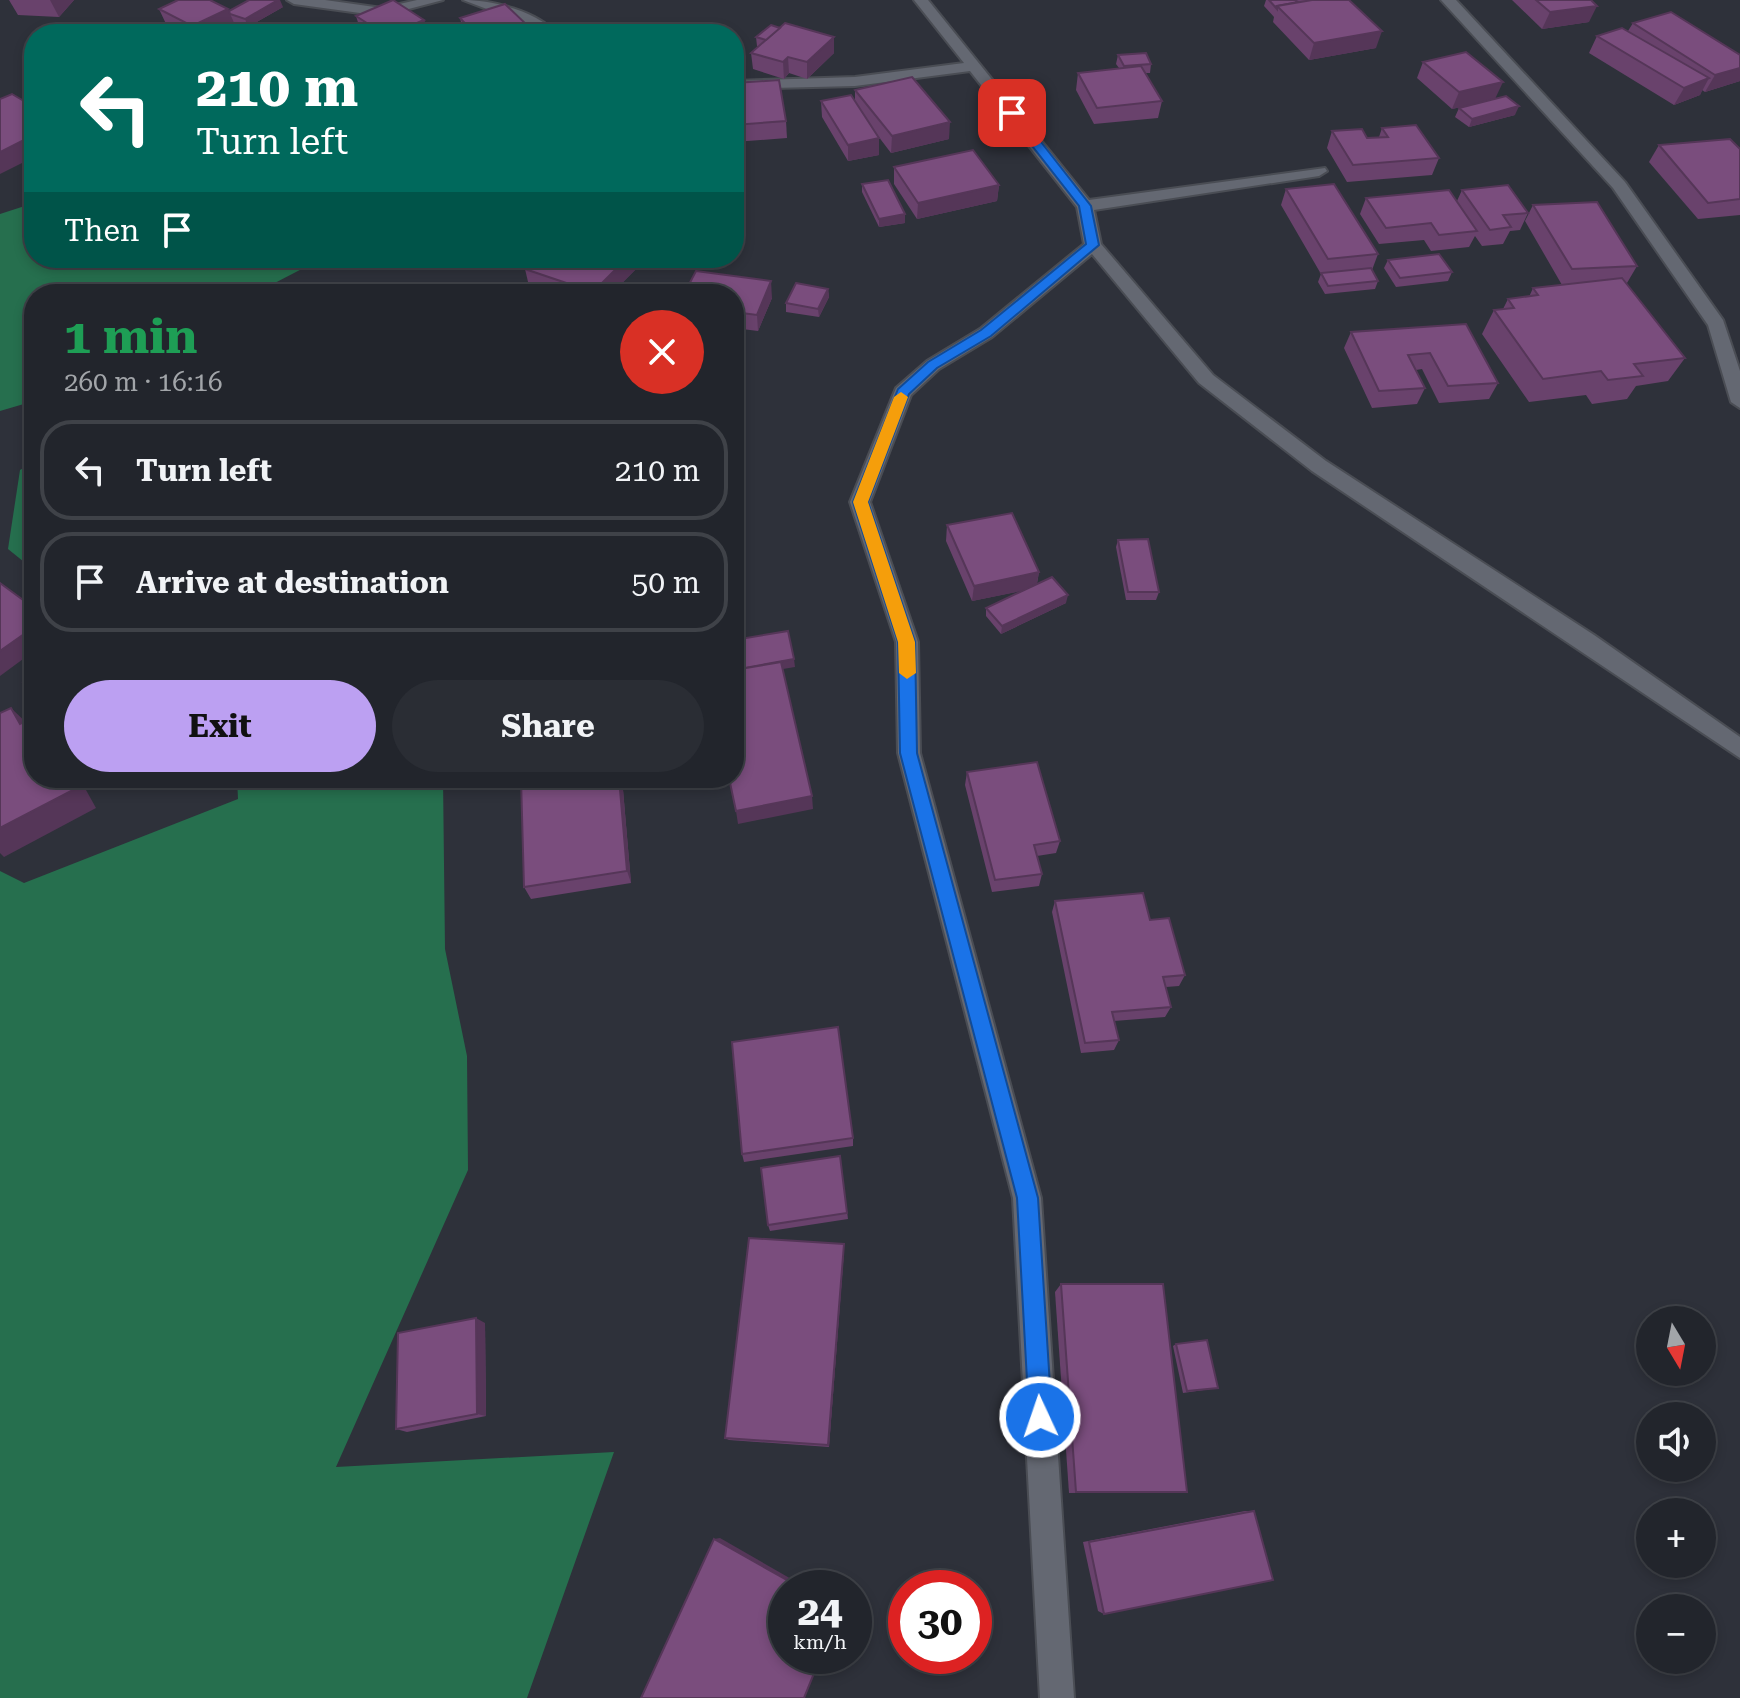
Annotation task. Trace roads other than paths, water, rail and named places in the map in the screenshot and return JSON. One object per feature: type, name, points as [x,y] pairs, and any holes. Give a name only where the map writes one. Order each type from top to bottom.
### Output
[{"type":"street","points":[[294,0],[382,12],[436,0]]},
{"type":"street","points":[[470,0],[539,24]]},
{"type":"street","points":[[921,0],[1085,206],[1093,245],[1206,379],[1319,466],[1586,641],[1740,749]]},
{"type":"street","points":[[1448,0],[1619,185],[1717,324],[1740,402]]},
{"type":"street","points":[[744,85],[793,86],[895,79],[975,66]]},
{"type":"street","points":[[1085,206],[1319,171]]},
{"type":"street","points":[[1057,1698],[1027,1198],[909,753],[907,642],[860,502],[903,392],[933,365],[986,333],[1093,245]]}]
